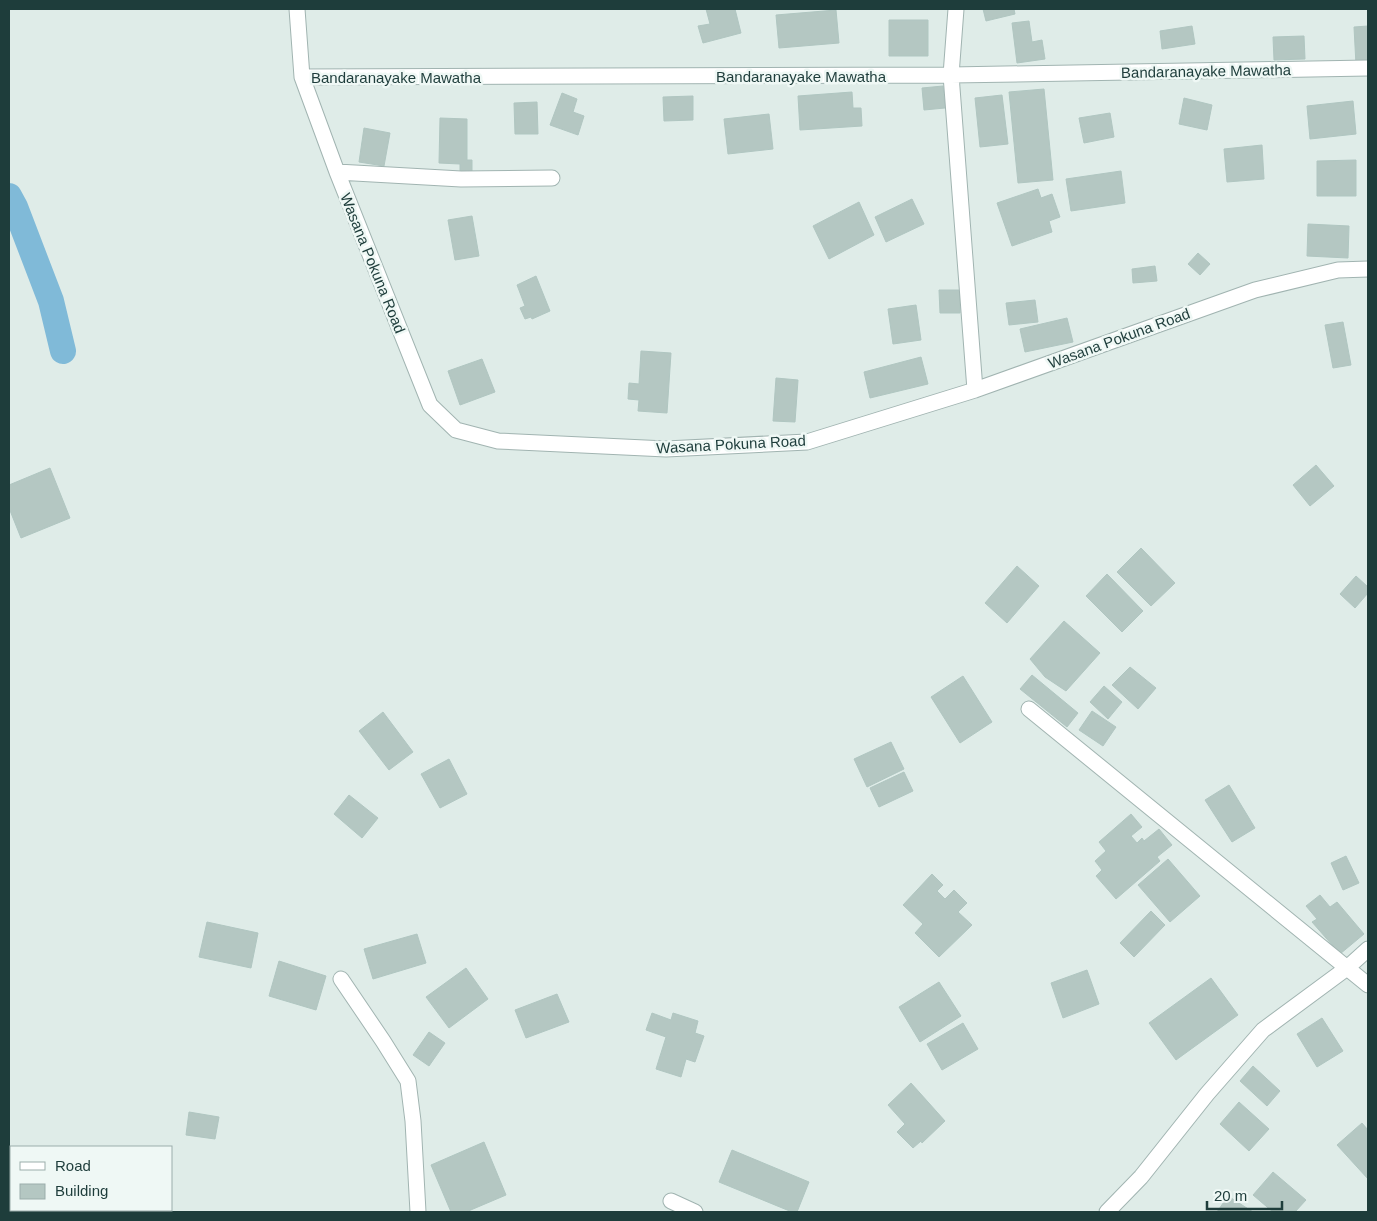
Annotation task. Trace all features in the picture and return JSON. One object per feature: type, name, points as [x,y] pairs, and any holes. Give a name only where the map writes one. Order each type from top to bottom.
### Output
[{"type":"street","name":"Bandaranayake Mawatha","points":[[297,9],[302,77],[951,75],[1368,68]]},
{"type":"street","points":[[956,9],[951,75],[975,390]]},
{"type":"street","name":"Wasana Pokuna Road","points":[[302,77],[337,172],[430,405],[456,430],[498,441],[666,449],[807,442],[975,390],[1255,290],[1338,270],[1368,269]]},
{"type":"street","points":[[337,172],[461,179],[552,178]]},
{"type":"street","points":[[1029,708],[1368,985]]},
{"type":"street","points":[[1107,1212],[1141,1177],[1263,1030],[1347,968],[1368,950]]},
{"type":"street","points":[[341,979],[408,1081],[413,1121],[418,1212]]},
{"type":"street","points":[[671,1201],[695,1212]]},
{"type":"building","points":[[706,9],[735,9],[741,33],[703,43],[698,26],[710,24]]},
{"type":"building","points":[[983,9],[1014,9],[1015,14],[986,21]]},
{"type":"building","points":[[836,10],[839,43],[779,48],[776,15]]},
{"type":"building","points":[[889,20],[928,20],[928,56],[889,56]]},
{"type":"building","points":[[1029,21],[1032,42],[1042,40],[1045,59],[1017,63],[1012,23]]},
{"type":"building","points":[[1192,26],[1195,44],[1162,49],[1160,31]]},
{"type":"building","points":[[1368,26],[1368,65],[1356,65],[1354,27]]},
{"type":"building","points":[[1304,36],[1305,59],[1274,60],[1273,37]]},
{"type":"building","points":[[943,86],[945,108],[924,110],[922,88]]},
{"type":"building","points":[[1044,89],[1053,180],[1018,183],[1009,92]]},
{"type":"building","points":[[852,92],[853,108],[861,108],[862,126],[800,130],[798,96]]},
{"type":"building","points":[[562,93],[577,99],[573,112],[584,116],[578,135],[550,125]]},
{"type":"building","points":[[1002,95],[1008,144],[980,147],[975,98]]},
{"type":"building","points":[[693,96],[693,120],[664,121],[663,97]]},
{"type":"building","points":[[1184,98],[1212,105],[1207,130],[1179,124]]},
{"type":"building","points":[[1353,101],[1356,134],[1310,139],[1307,106]]},
{"type":"building","points":[[537,102],[538,134],[515,134],[514,103]]},
{"type":"building","points":[[1110,113],[1114,137],[1084,143],[1079,118]]},
{"type":"building","points":[[769,114],[773,149],[728,154],[724,119]]},
{"type":"building","points":[[440,118],[467,119],[467,160],[472,160],[472,172],[460,171],[460,164],[439,163]]},
{"type":"building","points":[[364,128],[390,133],[384,166],[359,162]]},
{"type":"building","points":[[1262,145],[1264,179],[1227,182],[1224,149]]},
{"type":"building","points":[[1356,160],[1356,196],[1317,196],[1317,161]]},
{"type":"building","points":[[1121,171],[1125,203],[1071,211],[1066,179]]},
{"type":"building","points":[[1038,189],[1041,198],[1052,194],[1060,217],[1049,221],[1052,232],[1012,246],[997,203]]},
{"type":"building","points":[[912,199],[924,224],[886,242],[875,217]]},
{"type":"building","points":[[859,202],[874,235],[829,259],[813,226]]},
{"type":"building","points":[[472,216],[479,256],[455,260],[448,220]]},
{"type":"building","points":[[1308,224],[1349,226],[1348,258],[1307,256]]},
{"type":"building","points":[[1198,253],[1210,264],[1200,275],[1188,264]]},
{"type":"building","points":[[1155,266],[1157,281],[1133,283],[1132,269]]},
{"type":"building","points":[[536,276],[550,311],[532,319],[531,317],[525,319],[520,308],[525,306],[517,285]]},
{"type":"building","points":[[939,290],[960,290],[960,313],[940,313]]},
{"type":"building","points":[[1035,300],[1038,322],[1009,325],[1006,303]]},
{"type":"building","points":[[916,305],[921,340],[893,344],[888,309]]},
{"type":"building","points":[[1067,318],[1073,342],[1025,352],[1020,329]]},
{"type":"building","points":[[1343,322],[1351,365],[1333,368],[1325,325]]},
{"type":"building","points":[[641,351],[671,353],[667,413],[638,411],[639,400],[628,399],[629,383],[639,384]]},
{"type":"building","points":[[921,357],[928,384],[870,398],[864,372]]},
{"type":"building","points":[[482,359],[495,392],[460,405],[448,371]]},
{"type":"building","points":[[776,378],[798,380],[795,422],[773,421]]},
{"type":"building","points":[[1316,465],[1334,486],[1310,506],[1293,485]]},
{"type":"building","points":[[50,468],[70,518],[21,538],[9,508],[9,485]]},
{"type":"building","points":[[1141,548],[1175,583],[1151,606],[1117,572]]},
{"type":"building","points":[[1017,566],[1039,586],[1007,623],[985,603]]},
{"type":"building","points":[[1107,574],[1143,611],[1122,632],[1086,596]]},
{"type":"building","points":[[1356,576],[1368,587],[1368,593],[1355,608],[1340,594]]},
{"type":"building","points":[[1064,621],[1100,653],[1066,691],[1045,677],[1030,659]]},
{"type":"building","points":[[1130,667],[1156,688],[1138,709],[1112,685]]},
{"type":"building","points":[[1032,675],[1078,713],[1067,727],[1020,689]]},
{"type":"building","points":[[963,676],[992,722],[960,743],[931,697]]},
{"type":"building","points":[[1104,686],[1122,702],[1108,719],[1090,702]]},
{"type":"building","points":[[1092,711],[1116,727],[1103,746],[1079,730]]},
{"type":"building","points":[[383,712],[413,752],[389,770],[359,731]]},
{"type":"building","points":[[891,742],[904,769],[867,787],[854,759]]},
{"type":"building","points":[[449,759],[467,794],[440,808],[421,774]]},
{"type":"building","points":[[904,772],[913,791],[879,807],[870,788]]},
{"type":"building","points":[[1229,785],[1255,828],[1232,842],[1205,800]]},
{"type":"building","points":[[349,795],[378,818],[362,838],[334,814]]},
{"type":"building","points":[[1131,814],[1142,827],[1131,836],[1137,843],[1142,838],[1144,841],[1159,829],[1172,845],[1157,857],[1160,861],[1116,899],[1096,876],[1102,870],[1095,861],[1106,851],[1099,842]]},
{"type":"building","points":[[1346,856],[1359,883],[1343,890],[1331,863]]},
{"type":"building","points":[[1168,859],[1200,896],[1170,922],[1138,885]]},
{"type":"building","points":[[932,874],[943,885],[937,891],[945,899],[954,890],[967,903],[958,912],[972,925],[939,957],[915,933],[923,924],[903,905]]},
{"type":"building","points":[[1320,895],[1330,907],[1337,902],[1364,934],[1340,954],[1312,922],[1317,919],[1306,906]]},
{"type":"building","points":[[1151,911],[1165,925],[1134,957],[1120,943]]},
{"type":"building","points":[[207,922],[258,933],[251,968],[199,957]]},
{"type":"building","points":[[417,934],[426,963],[373,979],[364,949]]},
{"type":"building","points":[[279,961],[326,976],[316,1010],[269,996]]},
{"type":"building","points":[[466,968],[488,999],[449,1028],[426,997]]},
{"type":"building","points":[[1087,970],[1099,1004],[1063,1018],[1051,983]]},
{"type":"building","points":[[1211,978],[1238,1015],[1176,1060],[1149,1023]]},
{"type":"building","points":[[939,982],[961,1016],[920,1042],[899,1007]]},
{"type":"building","points":[[557,994],[569,1022],[526,1038],[515,1010]]},
{"type":"building","points":[[652,1013],[671,1020],[673,1013],[698,1021],[695,1033],[704,1036],[695,1062],[686,1059],[681,1077],[656,1069],[666,1037],[646,1030]]},
{"type":"building","points":[[1322,1018],[1343,1051],[1317,1067],[1297,1034]]},
{"type":"building","points":[[963,1023],[978,1049],[942,1070],[927,1044]]},
{"type":"building","points":[[429,1032],[445,1043],[429,1066],[413,1055]]},
{"type":"building","points":[[1253,1066],[1280,1091],[1267,1106],[1240,1081]]},
{"type":"building","points":[[911,1083],[945,1121],[922,1143],[921,1141],[913,1148],[897,1132],[905,1124],[888,1105]]},
{"type":"building","points":[[1239,1102],[1269,1129],[1249,1151],[1220,1124]]},
{"type":"building","points":[[189,1112],[219,1117],[215,1139],[186,1135]]},
{"type":"building","points":[[1362,1123],[1368,1130],[1368,1179],[1337,1145]]},
{"type":"building","points":[[484,1142],[506,1195],[466,1212],[451,1212],[431,1165]]},
{"type":"building","points":[[732,1150],[809,1182],[797,1212],[792,1212],[719,1182]]},
{"type":"building","points":[[1273,1172],[1306,1200],[1295,1212],[1273,1212],[1253,1195]]},
{"type":"building","points":[[1228,1196],[1253,1212],[1217,1212]]},
{"type":"waterway","points":[[9,196],[51,301],[63,351]]}]
